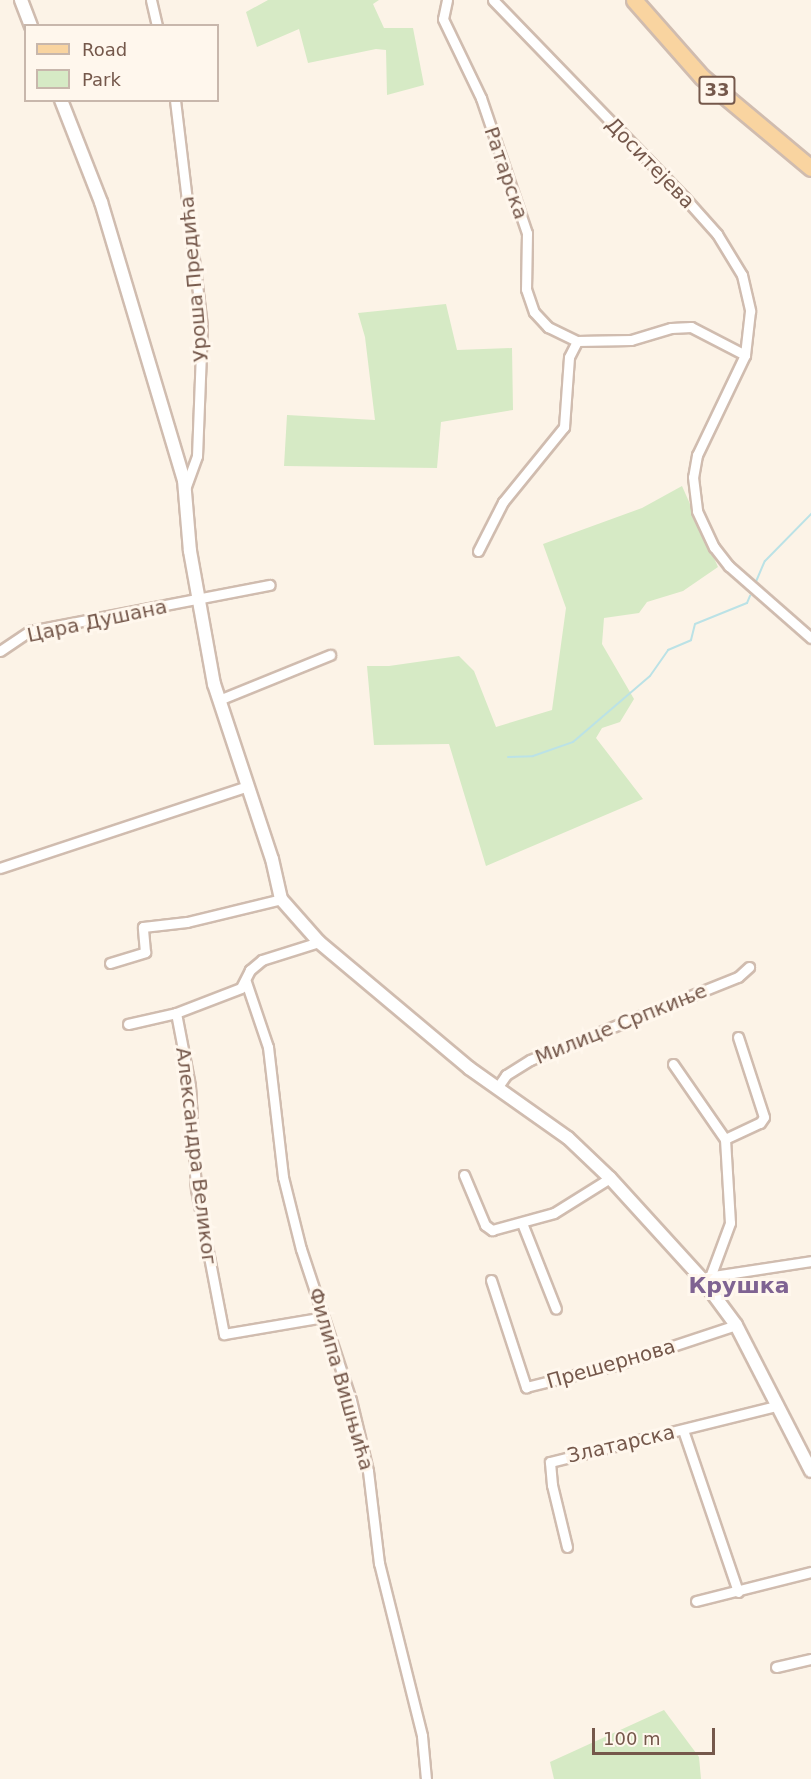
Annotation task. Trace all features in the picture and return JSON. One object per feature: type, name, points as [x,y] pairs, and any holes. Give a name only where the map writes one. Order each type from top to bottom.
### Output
[{"type":"main road","name":"33","points":[[634,0],[702,77],[811,168]]},
{"type":"street","points":[[21,0],[30,24]]},
{"type":"street","points":[[151,0],[157,24]]},
{"type":"street","name":"Ратарска","points":[[447,0],[443,19],[481,98],[527,233],[526,289],[534,312],[548,327],[577,341]]},
{"type":"street","name":"Доситејева","points":[[493,0],[717,234],[742,275],[750,311],[745,355],[703,437],[693,477],[697,510],[705,532],[719,554],[750,587],[811,638]]},
{"type":"street","points":[[62,102],[101,202],[138,317],[185,491],[199,601],[219,700],[248,786],[281,898],[319,942],[497,1088],[568,1138],[610,1178],[706,1278],[736,1326],[811,1472]]},
{"type":"street","name":"Уроша Предића","points":[[175,102],[202,326],[197,456],[185,491]]},
{"type":"street","points":[[478,551],[503,502],[564,428],[569,357],[577,341],[631,340],[691,327],[745,355]]},
{"type":"street","name":"Цара Душана","points":[[0,651],[30,631],[199,601],[270,585]]},
{"type":"street","points":[[219,700],[330,655]]},
{"type":"street","points":[[0,868],[248,786]]},
{"type":"street","points":[[110,963],[145,952],[143,927],[187,922],[281,898]]},
{"type":"street","points":[[128,1024],[176,1013],[222,998],[246,982],[250,970],[262,960],[319,942]]},
{"type":"street","name":"Милице Српкиње","points":[[497,1088],[506,1075],[530,1060],[738,977],[748,967]]},
{"type":"street","name":"Филипа Вишњића","points":[[246,982],[268,1047],[283,1177],[351,1400],[368,1471],[379,1563],[422,1736],[426,1779]]},
{"type":"street","name":"Александра Великог","points":[[176,1013],[190,1086],[196,1190],[224,1334],[324,1317]]},
{"type":"street","points":[[725,1139],[760,1123],[764,1117],[738,1037]]},
{"type":"street","points":[[673,1064],[725,1139],[730,1223],[706,1278]]},
{"type":"street","points":[[464,1175],[488,1230],[554,1213],[610,1178]]},
{"type":"street","points":[[522,1223],[556,1309]]},
{"type":"street","points":[[706,1278],[811,1261]]},
{"type":"street","name":"Прешернова","points":[[491,1280],[526,1387],[615,1365],[736,1326]]},
{"type":"street","name":"Златарска","points":[[567,1547],[552,1485],[550,1462],[777,1406]]},
{"type":"street","points":[[683,1430],[738,1592]]},
{"type":"street","points":[[696,1601],[811,1572]]},
{"type":"street","points":[[776,1667],[811,1659]]},
{"type":"green space","points":[[268,0],[379,0],[373,4],[384,28],[413,28],[424,85],[387,95],[386,50],[376,49],[308,63],[299,29],[257,47],[246,12]]},
{"type":"green space","points":[[446,304],[457,350],[512,348],[513,410],[441,422],[437,468],[284,466],[287,415],[375,420],[365,337],[358,313]]},
{"type":"green space","points":[[682,486],[718,567],[683,591],[647,602],[639,613],[604,618],[602,644],[634,699],[620,722],[602,728],[596,738],[643,799],[486,866],[449,744],[374,745],[367,666],[389,666],[459,656],[474,671],[496,727],[552,710],[566,608],[543,544],[642,508]]},
{"type":"green space","points":[[664,1710],[699,1757],[701,1779],[554,1779],[550,1762]]},
{"type":"waterway","points":[[755,584],[765,561],[811,514]]},
{"type":"waterway","points":[[508,757],[533,756],[573,742],[650,676],[668,650],[691,640],[695,624],[747,603],[750,596]]},
{"type":"district","name":"Крушка","points":[[739,1286]]}]
